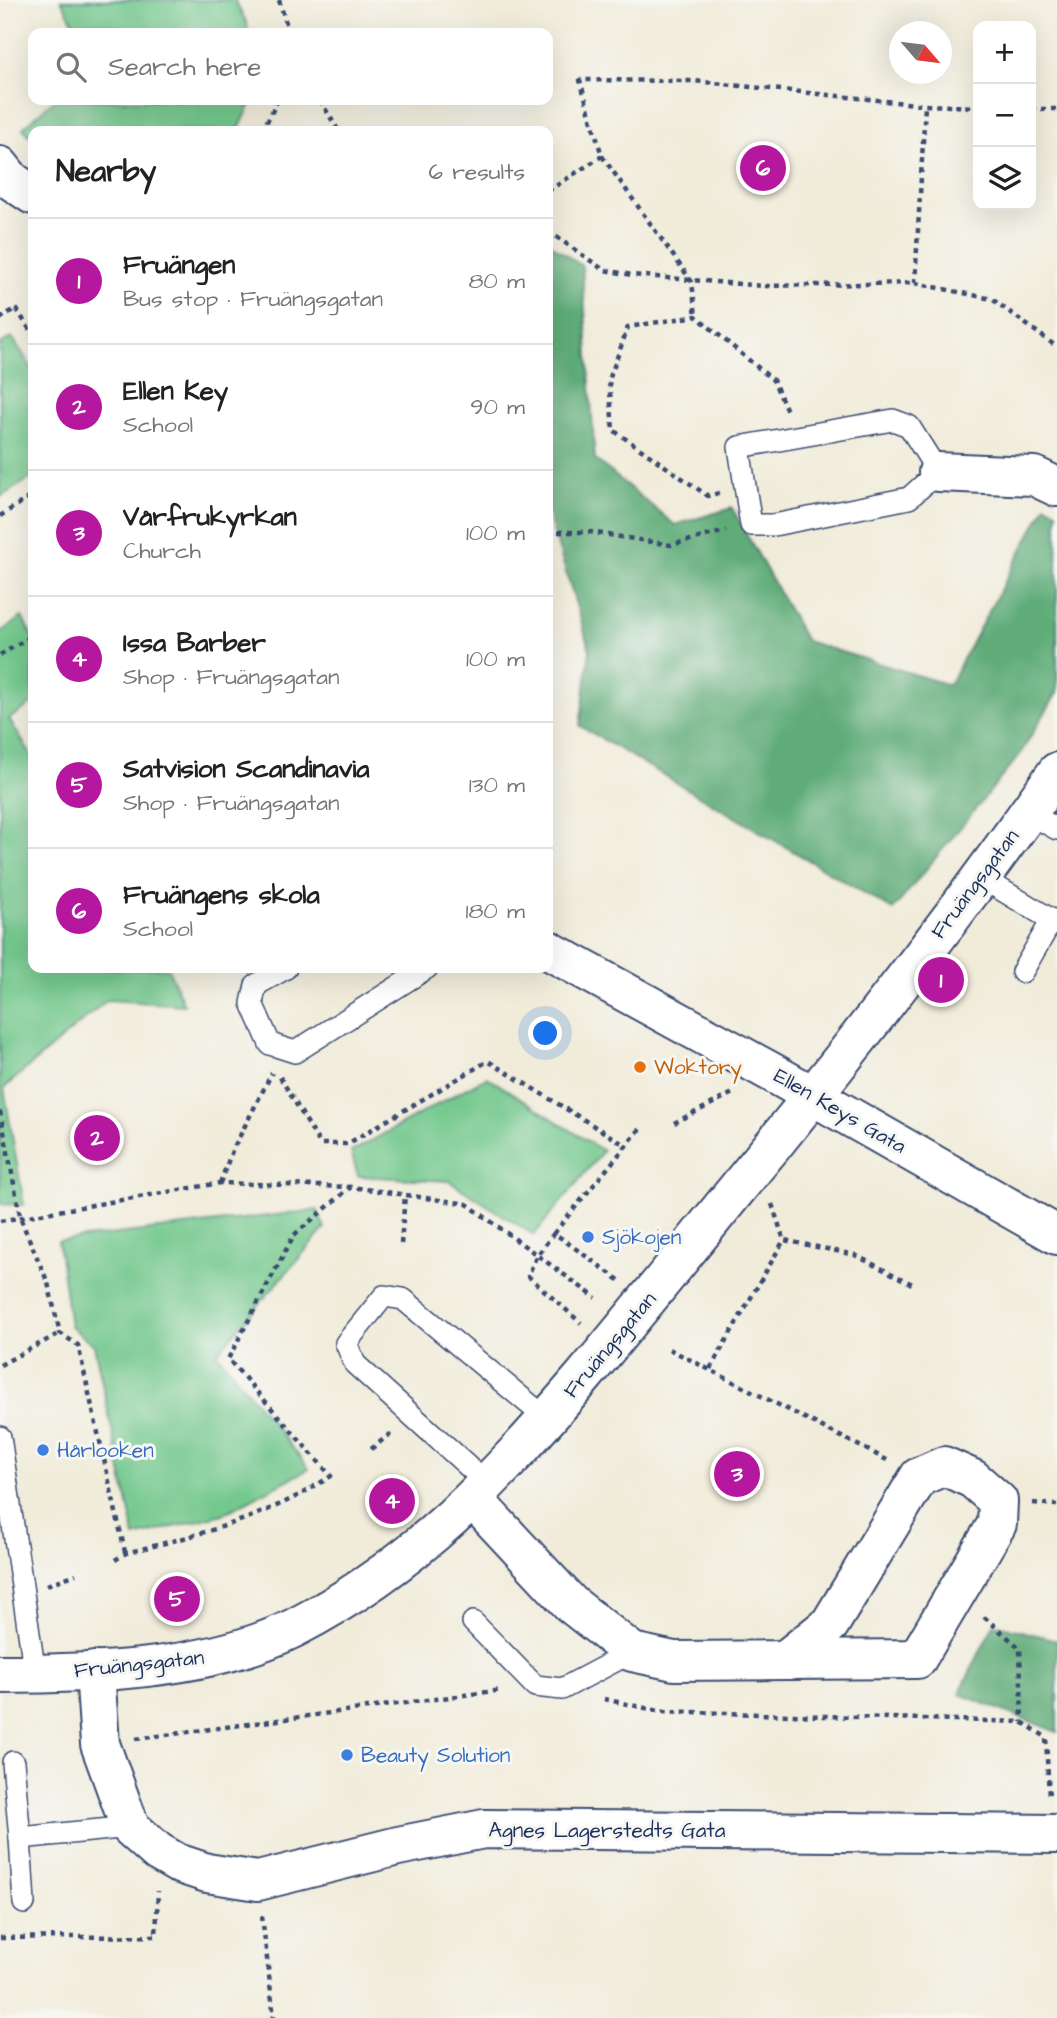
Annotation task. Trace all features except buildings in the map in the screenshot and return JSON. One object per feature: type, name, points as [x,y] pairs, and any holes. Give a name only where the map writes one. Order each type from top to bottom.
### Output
[{"type":"street","points":[[938,472],[1034,476],[1057,487]]},
{"type":"street","name":"Fruängsgatan","points":[[17,1674],[95,1671],[208,1658],[290,1630],[356,1593],[442,1529],[481,1492],[609,1346],[814,1096],[981,877],[1043,821],[1057,772]]},
{"type":"street","name":"Ellen Keys Gata","points":[[553,953],[773,1073],[1057,1235]]},
{"type":"street","points":[[481,1492],[571,1604],[632,1652],[674,1661],[916,1659],[997,1524],[998,1501],[973,1479],[944,1466],[919,1477],[830,1624],[785,1660]]},
{"type":"street","name":"Agnes Lagerstedts Gata","points":[[95,1671],[100,1744],[130,1827],[158,1852],[177,1863],[207,1873],[258,1881],[398,1846],[484,1829],[1054,1834]]},
{"type":"lane","points":[[894,420],[909,426],[938,472],[909,498],[774,525],[751,525],[738,447],[894,420]]},
{"type":"lane","points":[[981,877],[1055,922],[1022,972]]},
{"type":"lane","points":[[277,973],[257,985],[252,1003],[270,1044],[295,1052],[419,973]]},
{"type":"lane","points":[[481,1492],[355,1364],[346,1343],[384,1296],[403,1299],[547,1419]]},
{"type":"lane","points":[[0,1437],[17,1674]]},
{"type":"lane","points":[[473,1622],[535,1686],[562,1689],[632,1652]]},
{"type":"lane","points":[[13,1762],[24,1903]]},
{"type":"lane","points":[[20,1838],[130,1827]]},
{"type":"path","points":[[279,0],[287,28]]},
{"type":"path","points":[[799,436],[773,380],[696,316],[692,282],[603,156],[580,80],[694,81],[925,105],[973,107]]},
{"type":"path","points":[[265,126],[275,105]]},
{"type":"path","points":[[323,105],[335,126]]},
{"type":"path","points":[[915,283],[925,105]]},
{"type":"path","points":[[1036,109],[1057,109]]},
{"type":"path","points":[[553,188],[603,156]]},
{"type":"path","points":[[553,234],[604,270],[692,282],[764,286],[915,283],[992,299],[1057,347]]},
{"type":"path","points":[[0,319],[16,308],[28,327]]},
{"type":"path","points":[[696,316],[628,327],[609,380],[613,430],[708,496],[744,487]]},
{"type":"path","points":[[0,516],[28,498]]},
{"type":"path","points":[[553,532],[590,532],[671,545],[751,525]]},
{"type":"path","points":[[0,655],[28,638]]},
{"type":"path","points":[[274,1068],[320,1144],[346,1144],[488,1060],[625,1145]]},
{"type":"path","points":[[674,1123],[773,1073]]},
{"type":"path","points":[[220,1183],[257,1097]]},
{"type":"path","points":[[0,1113],[20,1220],[48,1283],[60,1333],[78,1345],[125,1553]]},
{"type":"path","points":[[609,1346],[544,1293],[528,1276],[536,1256],[640,1129]]},
{"type":"path","points":[[0,1221],[20,1220],[220,1183],[352,1186],[467,1204],[596,1298]]},
{"type":"path","points":[[115,1560],[125,1553],[231,1526],[309,1490],[331,1476],[228,1360],[294,1235],[352,1186]]},
{"type":"path","points":[[401,1244],[405,1195]]},
{"type":"path","points":[[554,1233],[616,1277]]},
{"type":"path","points":[[710,1369],[784,1240],[855,1255],[914,1285]]},
{"type":"path","points":[[0,1365],[60,1333]]},
{"type":"path","points":[[669,1349],[919,1477]]},
{"type":"path","points":[[957,1594],[1020,1648],[1022,1722]]},
{"type":"path","points":[[100,1744],[535,1686]]},
{"type":"path","points":[[562,1689],[659,1711],[1022,1722],[1046,1737],[1054,1834]]},
{"type":"path","points":[[0,1938],[156,1936],[156,1894],[177,1863]]},
{"type":"path","points":[[258,1881],[274,2018]]},
{"type":"green space","points":[[61,0],[234,0],[248,28],[76,28]]},
{"type":"green space","points":[[48,105],[251,105],[240,126],[28,126],[28,134],[23,128]]},
{"type":"green space","points":[[553,246],[582,266],[595,459],[675,525],[732,508],[806,641],[949,685],[1046,505],[1057,511],[1057,693],[1019,756],[893,910],[580,726],[590,650],[553,530]]},
{"type":"green space","points":[[12,337],[28,362],[28,480],[0,497],[0,344]]},
{"type":"green space","points":[[22,617],[28,628],[28,706],[9,719],[28,750],[28,973],[170,973],[184,1005],[107,1000],[4,1088],[24,1205],[0,1204],[0,633]]},
{"type":"green space","points":[[487,1077],[603,1151],[534,1235],[449,1181],[358,1176],[351,1152]]},
{"type":"green space","points":[[317,1210],[325,1228],[217,1353],[309,1469],[223,1514],[135,1537],[94,1345],[70,1326],[58,1241]]},
{"type":"green space","points":[[994,1624],[1057,1640],[1057,1732],[959,1694]]},
{"type":"place","name":"Fruängens skola","points":[[763,168]]},
{"type":"place","name":"Fruängen","points":[[941,980]]},
{"type":"place","name":"Woktory","points":[[640,1067]]},
{"type":"place","name":"Ellen Key","points":[[97,1138]]},
{"type":"place","name":"Sjökojen","points":[[588,1237]]},
{"type":"place","name":"Hårlooken","points":[[43,1450]]},
{"type":"place","name":"Vårfrukyrkan","points":[[737,1474]]},
{"type":"place","name":"Issa Barber","points":[[392,1501]]},
{"type":"place","name":"Satvision Scandinavia","points":[[177,1599]]},
{"type":"place","name":"Beauty Solution","points":[[347,1755]]}]
